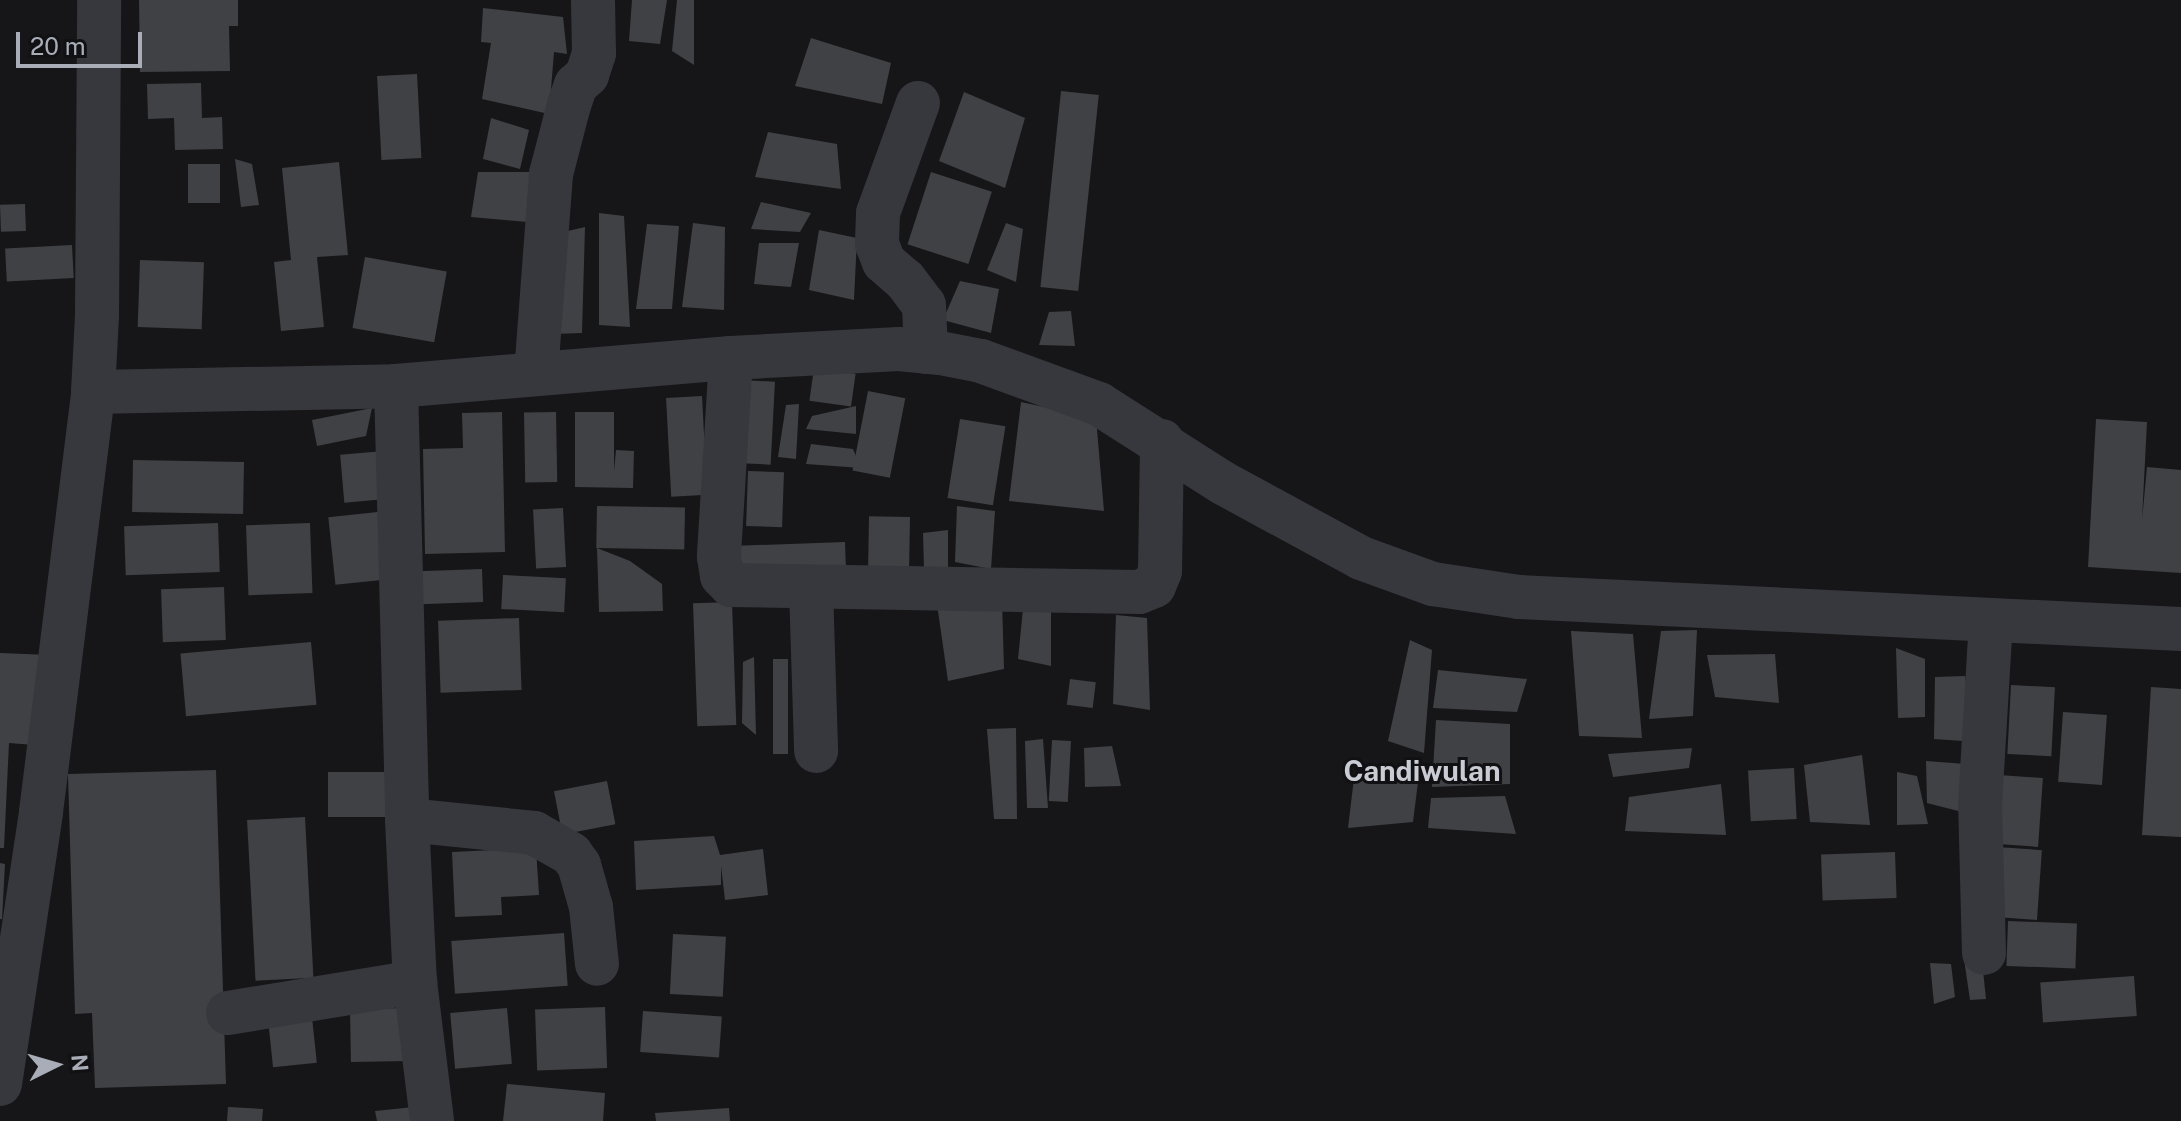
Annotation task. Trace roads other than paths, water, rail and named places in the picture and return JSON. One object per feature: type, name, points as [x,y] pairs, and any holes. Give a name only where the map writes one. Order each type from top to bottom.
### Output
[{"type":"street","points":[[0,1084],[41,812],[93,392],[97,315],[99,0]]},
{"type":"street","points":[[536,374],[551,174],[576,85],[587,75],[594,53],[593,0]]},
{"type":"street","points":[[918,103],[878,213],[877,244],[884,262],[905,280],[924,305],[926,352]]},
{"type":"street","points":[[93,392],[396,386],[731,358],[899,349],[926,352],[981,361],[1099,404],[1162,441],[1223,483],[1361,558],[1433,584],[1519,597],[2181,629]]},
{"type":"street","points":[[731,358],[719,557],[722,576],[731,585],[1139,592],[1154,586],[1160,571],[1162,441]]},
{"type":"street","points":[[396,386],[407,820],[415,982],[432,1121]]},
{"type":"street","points":[[811,588],[816,751]]},
{"type":"street","points":[[1984,953],[1980,805],[1991,621]]},
{"type":"street","points":[[407,820],[534,833],[571,854],[579,865],[591,907],[597,964]]},
{"type":"street","points":[[228,1013],[415,982]]},
{"type":"district","name":"Candiwulan","points":[[1422,771]]}]
